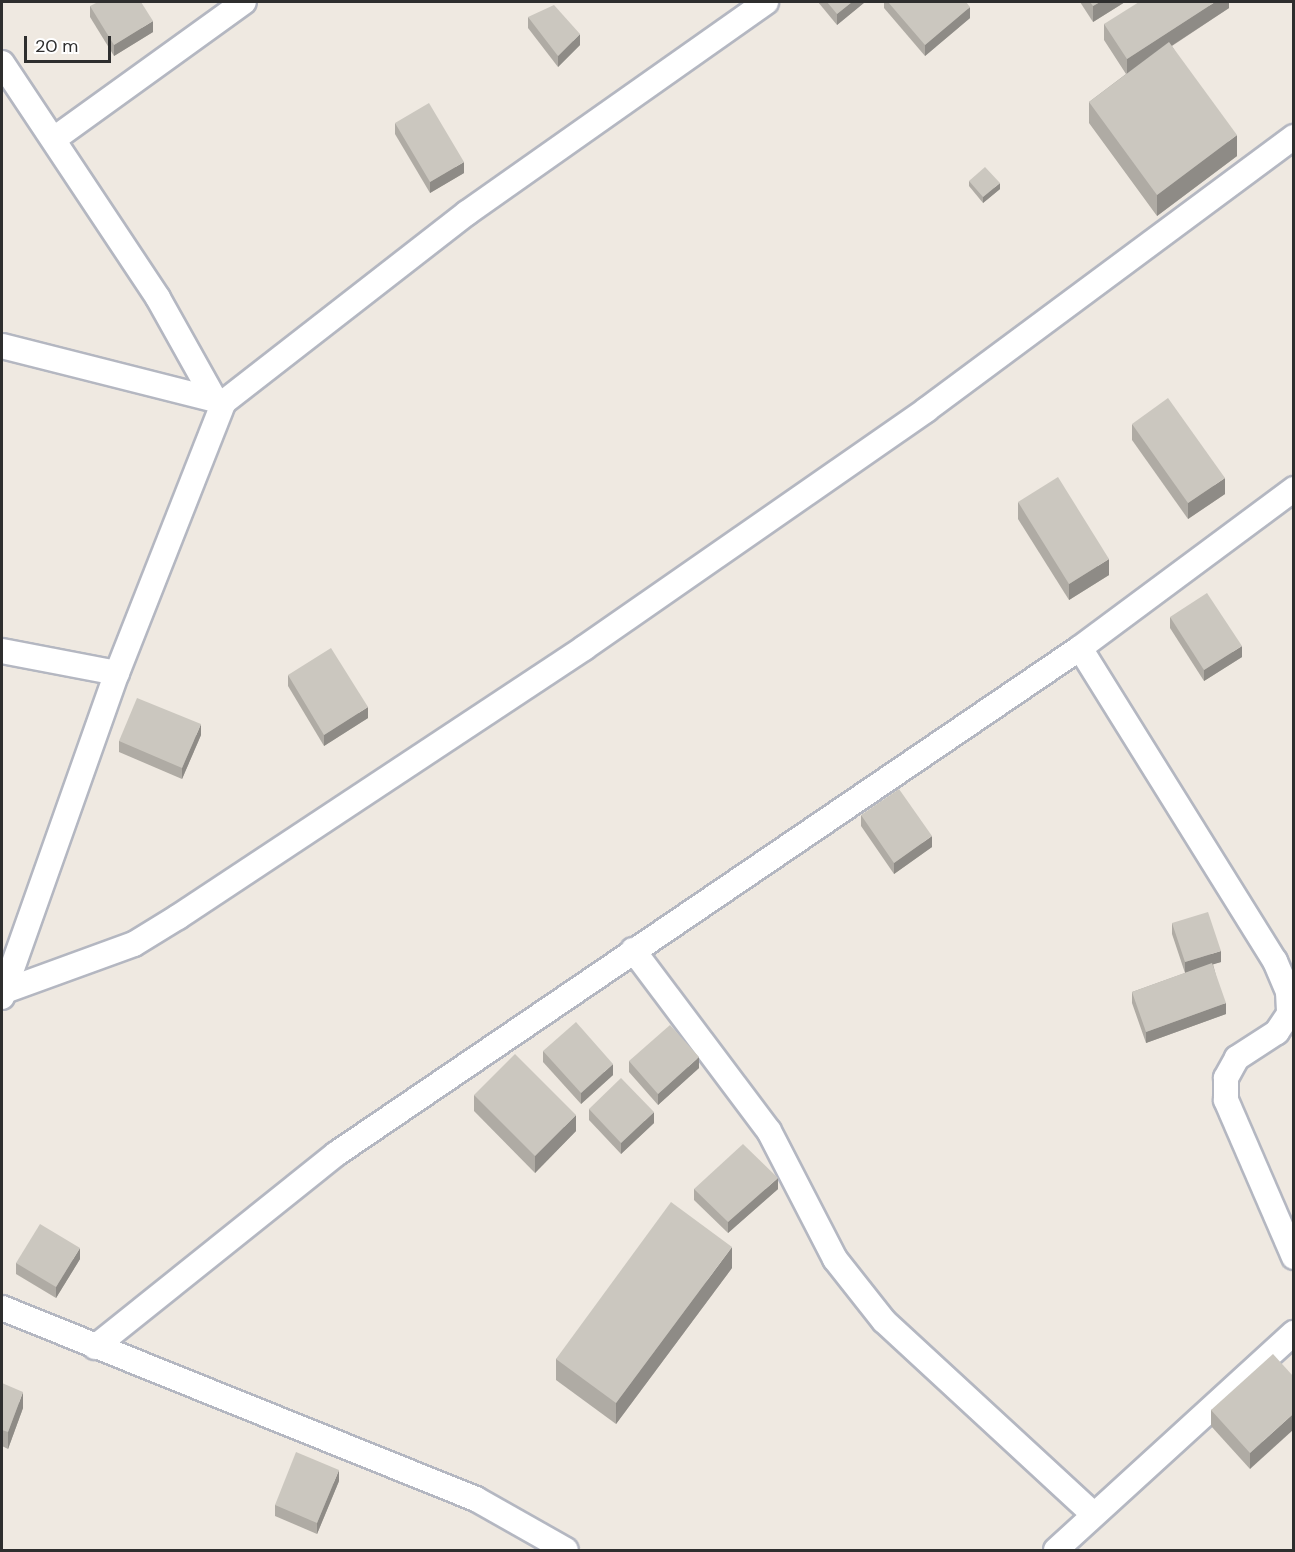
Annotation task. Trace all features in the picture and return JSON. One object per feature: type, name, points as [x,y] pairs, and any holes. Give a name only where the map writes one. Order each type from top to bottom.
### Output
[{"type":"street","points":[[54,139],[244,2]]},
{"type":"street","points":[[2,994],[117,673],[219,401],[467,213],[766,2]]},
{"type":"street","points":[[2,63],[158,298],[219,401]]},
{"type":"street","points":[[2,994],[134,944],[555,668],[926,410],[1293,137]]},
{"type":"street","points":[[2,346],[219,401]]},
{"type":"street","points":[[95,1347],[336,1154],[1080,648],[1293,489]]},
{"type":"street","points":[[1080,648],[1275,961],[1288,992],[1289,1014],[1277,1032],[1237,1059],[1226,1078],[1226,1100],[1293,1257]]},
{"type":"street","points":[[2,651],[117,673]]},
{"type":"street","points":[[633,950],[769,1131],[834,1259],[884,1321],[1093,1514]]},
{"type":"street","points":[[2,1308],[476,1499],[566,1551]]},
{"type":"street","points":[[1056,1551],[1093,1514],[1293,1332]]},
{"type":"building","points":[[98,2],[141,2],[153,21],[114,45],[90,6]]},
{"type":"building","points":[[827,2],[852,2],[837,14]]},
{"type":"building","points":[[888,2],[966,2],[970,7],[925,45]]},
{"type":"building","points":[[1139,2],[1215,2],[1127,59],[1104,24]]},
{"type":"building","points":[[554,5],[580,34],[558,56],[528,17]]},
{"type":"building","points":[[1169,42],[1237,135],[1157,195],[1089,102]]},
{"type":"building","points":[[429,103],[464,162],[430,182],[395,123]]},
{"type":"building","points":[[985,167],[1000,183],[983,197],[969,181]]},
{"type":"building","points":[[1168,398],[1225,478],[1188,503],[1132,424]]},
{"type":"building","points":[[1058,477],[1109,559],[1069,584],[1018,502]]},
{"type":"building","points":[[1207,593],[1242,646],[1204,670],[1170,617]]},
{"type":"building","points":[[331,648],[368,707],[324,735],[288,675]]},
{"type":"building","points":[[137,698],[201,724],[182,768],[119,741]]},
{"type":"building","points":[[899,789],[932,836],[894,863],[861,815]]},
{"type":"building","points":[[1208,912],[1221,951],[1185,962],[1172,923]]},
{"type":"building","points":[[1212,963],[1226,1003],[1146,1032],[1132,992]]},
{"type":"building","points":[[576,1022],[613,1064],[581,1093],[543,1051]]},
{"type":"building","points":[[670,1025],[699,1057],[658,1094],[629,1061]]},
{"type":"building","points":[[515,1054],[576,1115],[535,1156],[474,1095]]},
{"type":"building","points":[[621,1078],[654,1112],[621,1143],[589,1109]]},
{"type":"building","points":[[743,1144],[778,1178],[728,1222],[694,1189]]},
{"type":"building","points":[[671,1202],[732,1247],[616,1403],[556,1359]]},
{"type":"building","points":[[40,1224],[80,1248],[56,1287],[16,1263]]},
{"type":"building","points":[[1273,1354],[1293,1376],[1293,1414],[1250,1453],[1211,1410]]},
{"type":"building","points":[[2,1383],[23,1392],[8,1432],[2,1430]]},
{"type":"building","points":[[296,1452],[339,1470],[317,1523],[275,1505]]}]
